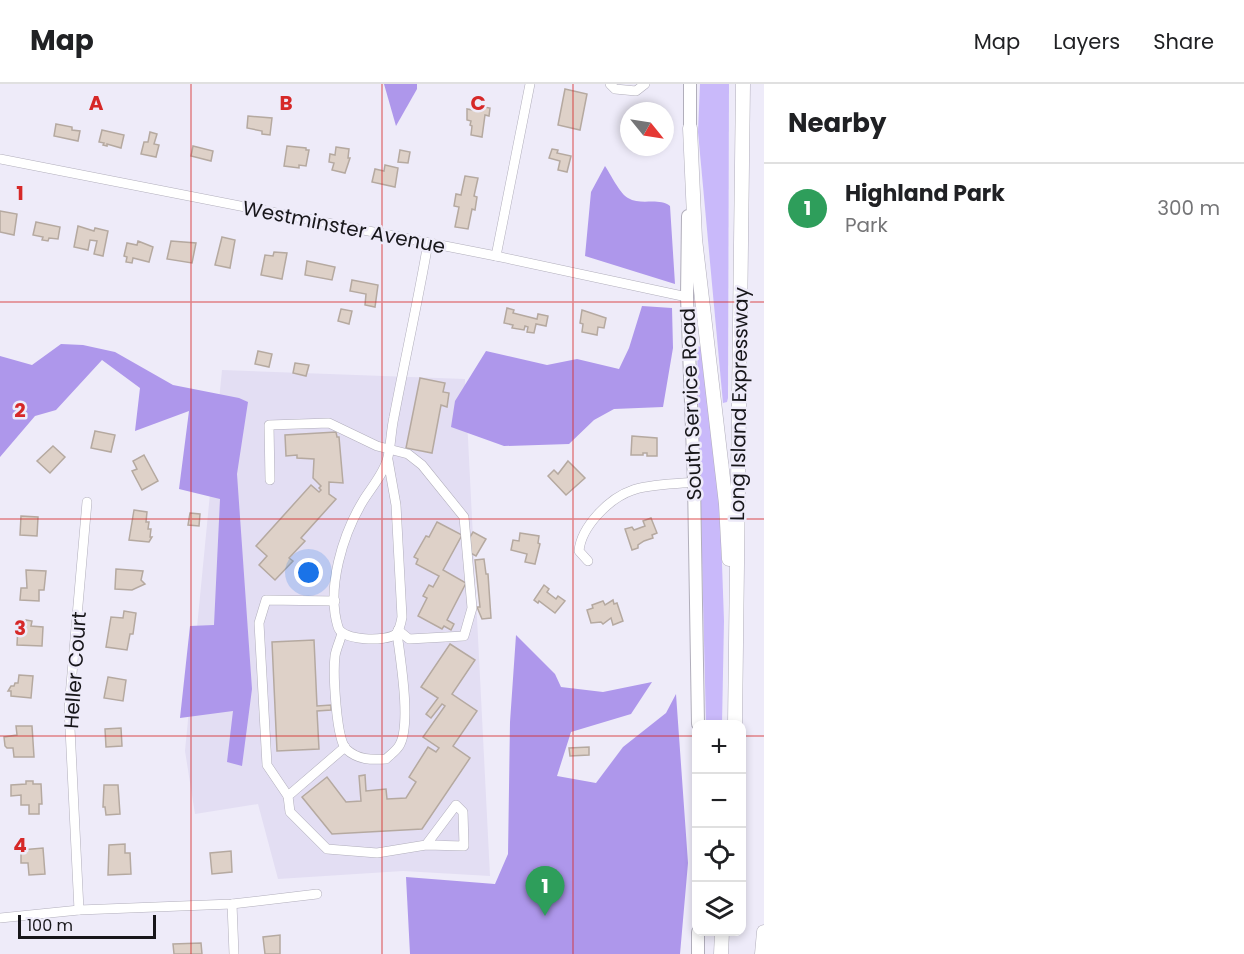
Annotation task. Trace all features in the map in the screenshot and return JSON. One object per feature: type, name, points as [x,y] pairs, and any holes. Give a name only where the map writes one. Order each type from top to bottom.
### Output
[{"type":"highway","name":"Long Island Expressway","points":[[735,720],[742,84]]},
{"type":"highway","points":[[690,128],[695,239],[726,504],[735,720]]},
{"type":"highway","points":[[762,954],[764,932]]},
{"type":"highway","points":[[721,954],[722,936]]},
{"type":"main road","name":"South Service Road","points":[[690,84],[687,297],[694,482],[698,720]]},
{"type":"main road","points":[[698,936],[698,954]]},
{"type":"street","points":[[496,256],[530,84]]},
{"type":"street","points":[[610,84],[615,89],[636,91],[645,84]]},
{"type":"street","name":"Westminster Avenue","points":[[0,159],[496,256],[687,297]]},
{"type":"street","points":[[342,633],[335,656],[338,725],[345,747],[357,757],[369,760],[386,759],[399,746],[403,734],[404,697],[398,632],[402,617],[396,505],[388,460],[393,420],[428,243]]},
{"type":"street","points":[[270,480],[269,425],[329,423],[377,446],[408,454],[422,465],[464,517],[472,608],[464,636],[409,639],[398,632]]},
{"type":"street","points":[[388,460],[360,506],[345,539],[335,585],[339,629],[342,633],[350,638],[359,638],[390,637],[398,632]]},
{"type":"street","points":[[588,561],[579,551],[580,539],[595,517],[611,502],[632,490],[694,482]]},
{"type":"street","name":"Heller Court","points":[[79,910],[69,708],[87,502]]},
{"type":"street","points":[[336,601],[266,600],[259,623],[267,765],[288,796],[290,812],[327,849],[377,853],[426,845],[464,846],[463,812],[456,805],[426,845]]},
{"type":"street","points":[[288,796],[345,747]]},
{"type":"street","points":[[0,918],[79,910],[232,904],[317,894]]},
{"type":"street","points":[[232,904],[234,954]]},
{"type":"shaded area","points":[[384,84],[417,84],[417,89],[396,126]]},
{"type":"shaded area","points":[[700,84],[729,84],[728,398],[727,402],[723,403],[698,132]]},
{"type":"shaded area","points":[[605,166],[628,198],[660,202],[670,206],[675,284],[585,256],[591,192]]},
{"type":"shaded area","points":[[642,306],[672,308],[673,348],[663,407],[614,409],[594,420],[569,444],[504,446],[451,427],[455,401],[486,351],[547,365],[577,359],[619,369],[629,348]]},
{"type":"shaded area","points":[[61,344],[83,345],[115,352],[173,385],[239,398],[248,402],[237,474],[252,689],[242,766],[227,762],[233,711],[180,718],[190,626],[214,625],[220,499],[179,489],[189,411],[135,431],[140,388],[102,360],[56,410],[35,416],[0,457],[0,356],[32,365]]},
{"type":"shaded area","points":[[702,346],[720,507],[724,621],[722,720],[706,720],[697,347]]},
{"type":"shaded area","points":[[222,370],[465,379],[490,876],[403,871],[278,879],[258,804],[195,814],[185,751]]},
{"type":"shaded area","points":[[516,635],[555,674],[561,687],[603,692],[652,682],[631,714],[571,732],[557,776],[596,783],[623,747],[666,713],[676,694],[688,863],[680,954],[410,954],[406,877],[495,884],[508,854],[510,722]]},
{"type":"building","points":[[565,89],[587,94],[580,130],[558,125]]},
{"type":"building","points":[[473,105],[490,108],[489,116],[485,115],[482,137],[471,135],[472,126],[471,121],[467,120],[467,109],[473,110]]},
{"type":"building","points":[[248,116],[272,118],[270,135],[247,128]]},
{"type":"building","points":[[56,124],[80,131],[78,141],[54,136]]},
{"type":"building","points":[[102,130],[124,135],[121,148],[103,145],[104,143],[99,142]]},
{"type":"building","points":[[150,132],[157,134],[154,144],[159,145],[156,157],[141,154],[144,142],[148,142]]},
{"type":"building","points":[[193,146],[213,151],[211,161],[191,156]]},
{"type":"building","points":[[287,146],[309,150],[306,166],[299,165],[299,168],[284,166]]},
{"type":"building","points":[[336,147],[349,149],[348,158],[350,158],[345,173],[332,170],[334,163],[329,162],[330,154],[335,155]]},
{"type":"building","points":[[552,149],[558,150],[557,153],[571,156],[567,172],[558,170],[560,161],[549,158]]},
{"type":"building","points":[[400,150],[410,152],[408,163],[398,162]]},
{"type":"building","points":[[385,165],[398,168],[395,187],[372,182],[375,169],[384,171]]},
{"type":"building","points":[[465,176],[478,178],[474,196],[477,197],[475,210],[472,209],[468,229],[455,227],[459,207],[454,206],[456,194],[461,195]]},
{"type":"building","points":[[0,211],[17,214],[14,235],[0,232]]},
{"type":"building","points":[[36,222],[60,227],[58,239],[49,238],[48,241],[42,240],[43,237],[33,235]]},
{"type":"building","points":[[78,226],[94,231],[95,228],[108,231],[103,256],[94,254],[97,241],[90,240],[88,250],[74,247]]},
{"type":"building","points":[[222,237],[235,240],[230,268],[215,265]]},
{"type":"building","points":[[138,241],[153,247],[149,262],[133,258],[132,263],[126,262],[127,257],[124,256],[127,243],[137,245]]},
{"type":"building","points":[[171,241],[196,243],[192,263],[167,259]]},
{"type":"building","points":[[274,252],[287,253],[282,279],[261,275],[265,255],[273,256]]},
{"type":"building","points":[[307,261],[335,267],[332,280],[305,275]]},
{"type":"building","points":[[352,280],[378,285],[375,307],[365,305],[366,294],[350,291]]},
{"type":"building","points":[[507,308],[514,310],[513,313],[537,319],[538,314],[548,316],[546,326],[536,324],[534,333],[527,332],[528,327],[525,326],[524,330],[512,328],[513,325],[504,323]]},
{"type":"building","points":[[341,309],[352,311],[349,324],[338,321]]},
{"type":"building","points":[[582,310],[606,318],[604,328],[598,327],[597,335],[582,332],[583,324],[580,323]]},
{"type":"building","points":[[258,351],[272,354],[269,367],[255,364]]},
{"type":"building","points":[[295,363],[309,365],[306,376],[293,373]]},
{"type":"building","points":[[420,378],[445,383],[443,392],[449,393],[447,407],[441,405],[432,453],[406,448]]},
{"type":"building","points":[[95,431],[115,435],[111,452],[91,448]]},
{"type":"building","points":[[336,432],[339,437],[343,483],[329,482],[329,494],[336,499],[301,538],[305,541],[289,558],[293,561],[275,580],[259,565],[267,556],[256,546],[311,485],[319,492],[321,490],[319,488],[321,486],[313,478],[314,459],[297,458],[297,455],[286,456],[285,435]]},
{"type":"building","points":[[632,436],[657,438],[657,456],[647,456],[647,453],[631,455]]},
{"type":"building","points":[[53,446],[65,457],[50,473],[37,461]]},
{"type":"building","points":[[144,455],[158,481],[142,490],[132,471],[137,469],[133,461]]},
{"type":"building","points":[[568,461],[585,478],[566,495],[548,476],[554,470],[558,474]]},
{"type":"building","points":[[134,510],[147,512],[146,522],[149,522],[148,529],[151,529],[150,537],[152,537],[149,542],[129,540]]},
{"type":"building","points":[[190,513],[200,514],[199,526],[188,525]]},
{"type":"building","points":[[21,516],[38,517],[37,536],[20,535]]},
{"type":"building","points":[[651,518],[657,533],[652,535],[653,538],[644,541],[638,545],[638,548],[632,550],[625,529],[632,527],[634,530],[645,526],[643,521]]},
{"type":"building","points":[[437,522],[462,535],[443,570],[466,583],[447,620],[454,624],[451,630],[444,626],[442,629],[418,616],[427,598],[423,596],[429,585],[433,587],[439,576],[416,564],[418,559],[414,557]]},
{"type":"building","points":[[473,532],[486,539],[476,556],[463,549]]},
{"type":"building","points":[[520,533],[539,536],[538,543],[540,544],[535,564],[525,562],[527,554],[511,550],[513,540],[519,541]]},
{"type":"building","points":[[484,559],[486,574],[488,574],[491,618],[482,619],[477,607],[480,607],[475,560]]},
{"type":"building","points":[[116,569],[143,571],[141,580],[145,584],[132,590],[115,589]]},
{"type":"building","points":[[26,570],[46,571],[44,590],[39,590],[39,601],[20,600],[21,588],[27,588]]},
{"type":"building","points":[[544,585],[549,589],[547,592],[556,599],[558,596],[565,601],[555,613],[534,600]]},
{"type":"building","points":[[613,600],[614,604],[617,603],[623,621],[613,625],[611,618],[603,624],[601,622],[591,623],[587,610],[593,608],[592,605],[603,601],[605,605]]},
{"type":"building","points":[[124,611],[136,613],[133,634],[130,634],[127,650],[106,647],[111,617],[123,618]]},
{"type":"building","points":[[26,620],[32,621],[31,626],[43,627],[42,646],[17,645],[18,626],[26,626]]},
{"type":"building","points":[[314,640],[317,706],[331,705],[331,710],[317,711],[319,749],[277,751],[272,642]]},
{"type":"building","points":[[450,644],[475,660],[452,694],[477,711],[453,746],[470,758],[422,829],[332,834],[302,797],[327,777],[346,802],[361,801],[359,776],[365,775],[366,791],[386,789],[387,799],[406,798],[416,782],[409,777],[428,747],[436,752],[439,748],[423,737],[445,706],[442,704],[431,718],[426,714],[438,698],[421,687]]},
{"type":"building","points":[[19,675],[33,676],[31,698],[11,696],[11,691],[8,691],[11,686],[18,683]]},
{"type":"building","points":[[108,677],[126,680],[123,701],[104,698]]},
{"type":"building","points":[[16,726],[32,726],[34,757],[14,757],[13,748],[5,746],[4,737],[17,735]]},
{"type":"building","points":[[121,728],[122,746],[106,747],[105,729]]},
{"type":"building","points":[[589,747],[589,755],[570,756],[569,748]]},
{"type":"building","points":[[26,781],[41,784],[42,804],[39,804],[39,814],[29,814],[29,805],[21,805],[21,795],[11,796],[11,785],[26,784]]},
{"type":"building","points":[[104,785],[118,785],[120,814],[106,815],[105,807],[103,807]]},
{"type":"building","points":[[125,844],[125,853],[130,853],[131,874],[108,875],[109,845]]},
{"type":"building","points":[[43,848],[45,874],[29,875],[28,863],[21,863],[21,850]]},
{"type":"building","points":[[231,851],[232,872],[212,874],[210,853]]},
{"type":"building","points":[[280,935],[280,954],[265,954],[263,937]]},
{"type":"building","points":[[201,943],[202,954],[174,954],[173,944]]},
{"type":"place","name":"Highland Park","points":[[545,916]]}]
